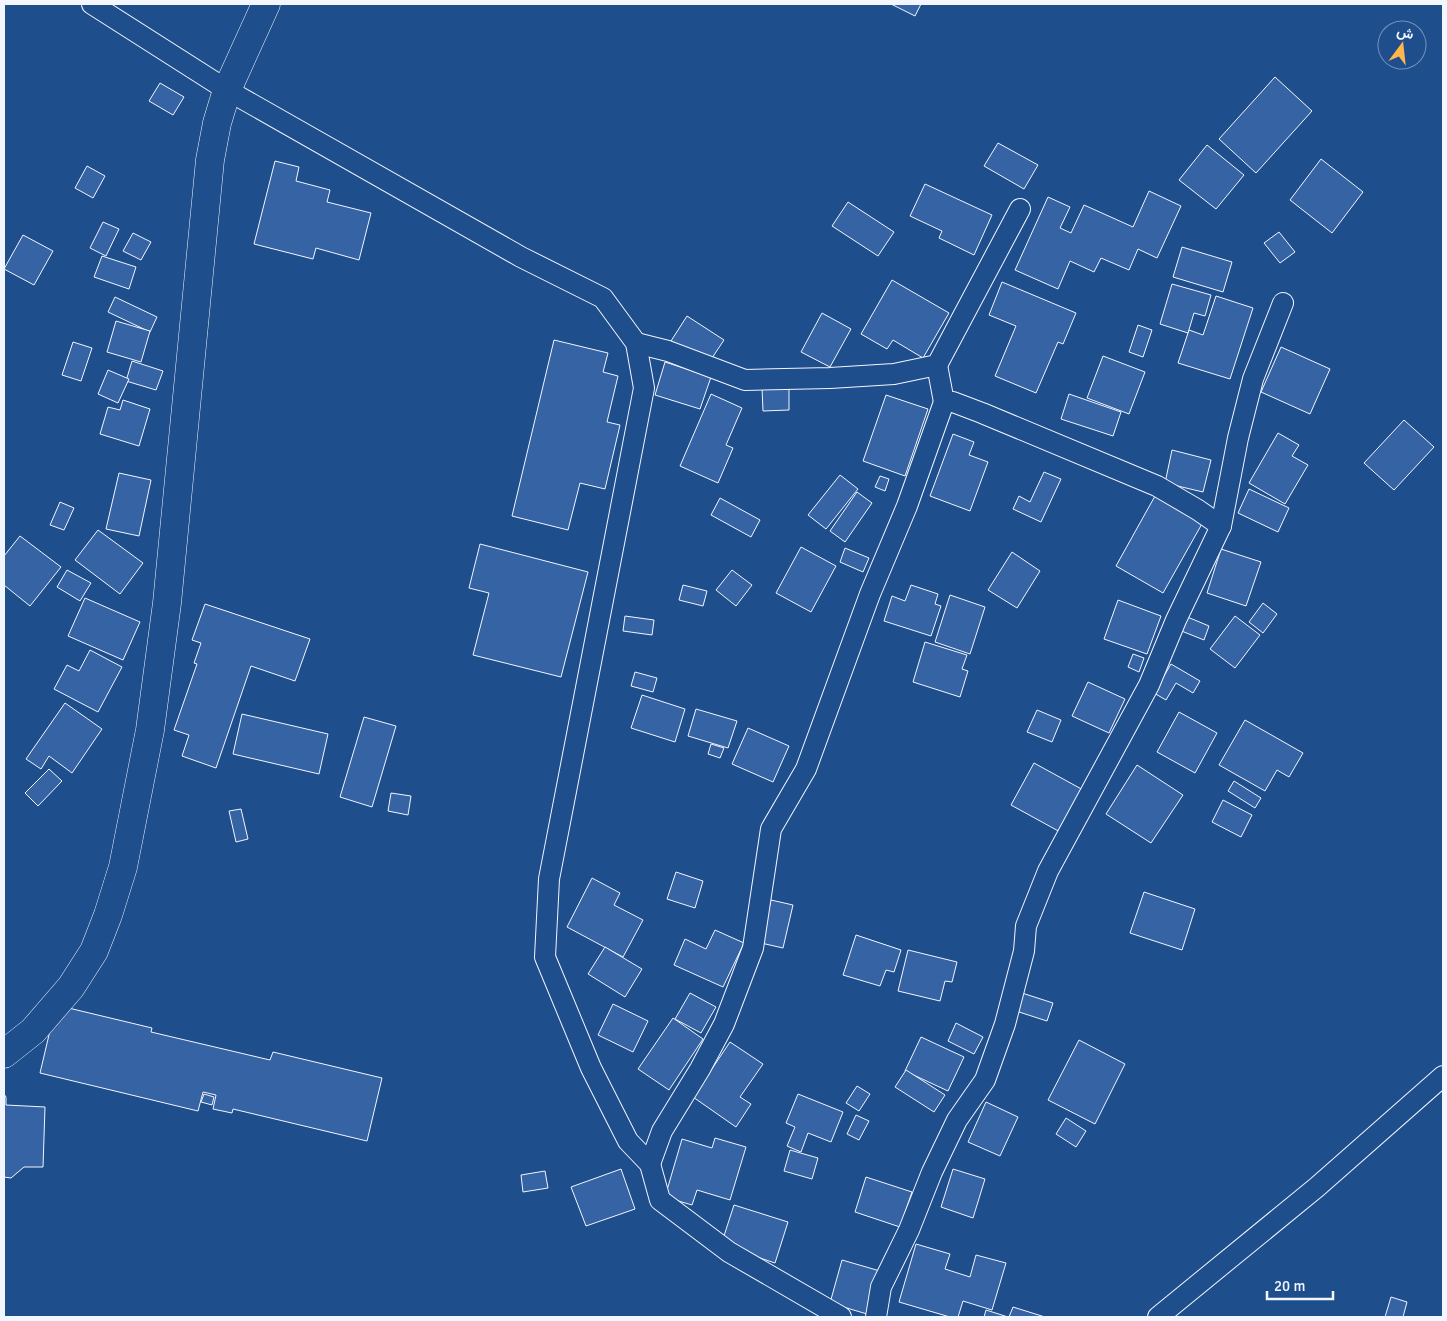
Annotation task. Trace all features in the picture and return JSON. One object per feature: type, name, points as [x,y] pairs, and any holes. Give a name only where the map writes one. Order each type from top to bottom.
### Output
[{"type":"street","points":[[92,4],[227,90],[521,257],[602,298],[636,343],[644,388],[549,879],[544,957],[591,1068],[628,1141],[650,1164],[660,1200],[729,1252],[841,1317]]},
{"type":"street","points":[[4,1054],[33,1031],[71,987],[94,952],[123,867],[150,730],[167,603],[210,160],[217,124],[227,90],[266,4]]},
{"type":"street","points":[[650,1164],[662,1131],[700,1069],[724,1024],[738,990],[753,948],[771,829],[806,769],[870,594],[907,506],[944,402],[937,365],[1020,209]]},
{"type":"street","points":[[876,1317],[881,1287],[909,1230],[932,1172],[957,1120],[985,1080],[1005,1024],[1024,951],[1026,926],[1048,872],[1149,685],[1176,620],[1221,526],[1238,438],[1253,379],[1284,303]]},
{"type":"street","points":[[636,343],[668,351],[745,380],[894,374],[937,365]]},
{"type":"street","points":[[944,402],[953,402],[982,413],[1157,486],[1221,526]]},
{"type":"street","points":[[1158,1317],[1316,1187],[1443,1076]]},
{"type":"building","points":[[891,4],[921,4],[915,16]]},
{"type":"building","points":[[1275,77],[1312,111],[1256,173],[1219,139]]},
{"type":"building","points":[[160,83],[184,97],[173,115],[149,101]]},
{"type":"building","points":[[998,143],[1038,165],[1024,189],[984,166]]},
{"type":"building","points":[[1207,145],[1244,175],[1216,209],[1179,180]]},
{"type":"building","points":[[1321,159],[1363,192],[1332,233],[1290,200]]},
{"type":"building","points":[[275,161],[299,167],[296,181],[330,190],[327,202],[371,213],[359,260],[316,248],[313,259],[254,244]]},
{"type":"building","points":[[87,166],[105,176],[93,198],[75,188]]},
{"type":"building","points":[[925,184],[992,215],[974,255],[939,238],[942,231],[910,216]]},
{"type":"building","points":[[1149,191],[1181,206],[1157,258],[1138,249],[1129,270],[1101,258],[1094,272],[1070,261],[1058,289],[1015,270],[1048,197],[1070,207],[1060,228],[1071,233],[1084,205],[1133,227]]},
{"type":"building","points":[[848,202],[894,232],[878,256],[832,226]]},
{"type":"building","points":[[103,222],[119,229],[106,256],[90,248]]},
{"type":"building","points":[[1279,232],[1295,252],[1280,263],[1264,243]]},
{"type":"building","points":[[133,233],[151,242],[141,260],[123,251]]},
{"type":"building","points":[[23,235],[53,251],[34,285],[4,269]]},
{"type":"building","points":[[1182,247],[1232,262],[1223,292],[1173,277]]},
{"type":"building","points":[[102,256],[136,267],[129,289],[94,277]]},
{"type":"building","points":[[892,280],[949,313],[923,358],[893,340],[887,349],[861,334]]},
{"type":"building","points":[[1002,282],[1076,313],[1063,344],[1058,342],[1036,393],[995,376],[1016,326],[989,315]]},
{"type":"building","points":[[1172,284],[1211,295],[1205,316],[1194,313],[1188,333],[1160,324]]},
{"type":"building","points":[[1216,296],[1253,308],[1230,379],[1178,363],[1189,330],[1203,335]]},
{"type":"building","points":[[115,297],[157,317],[150,332],[108,312]]},
{"type":"building","points":[[822,313],[851,329],[830,367],[801,352]]},
{"type":"building","points":[[687,316],[724,340],[708,364],[671,341]]},
{"type":"building","points":[[116,321],[150,331],[141,362],[107,352]]},
{"type":"building","points":[[1138,325],[1152,330],[1143,357],[1129,352]]},
{"type":"building","points":[[554,340],[608,353],[603,372],[618,376],[607,422],[620,425],[605,489],[580,483],[568,530],[512,516]]},
{"type":"building","points":[[73,342],[92,348],[81,381],[62,375]]},
{"type":"building","points":[[1281,347],[1330,369],[1310,414],[1261,392]]},
{"type":"building","points":[[1103,356],[1145,372],[1129,414],[1087,398]]},
{"type":"building","points":[[132,361],[163,371],[156,390],[126,381]]},
{"type":"building","points":[[665,362],[711,377],[700,409],[655,395]]},
{"type":"building","points":[[108,370],[129,379],[118,403],[98,394]]},
{"type":"building","points":[[762,388],[789,388],[789,410],[763,411]]},
{"type":"building","points":[[711,394],[742,408],[726,445],[733,448],[718,483],[680,466]]},
{"type":"building","points":[[1069,394],[1121,412],[1113,436],[1061,419]]},
{"type":"building","points":[[886,395],[928,409],[905,476],[863,461]]},
{"type":"building","points":[[123,400],[150,409],[139,446],[100,434],[108,407],[120,410]]},
{"type":"building","points":[[1404,420],[1434,447],[1394,490],[1364,463]]},
{"type":"building","points":[[1278,433],[1299,445],[1292,456],[1308,465],[1285,504],[1249,483]]},
{"type":"building","points":[[953,434],[974,442],[969,455],[988,462],[970,511],[930,496]]},
{"type":"building","points":[[1172,450],[1211,460],[1203,492],[1165,483]]},
{"type":"building","points":[[1044,472],[1061,479],[1041,522],[1013,509],[1019,496],[1030,502]]},
{"type":"building","points":[[119,473],[151,480],[139,536],[106,529]]},
{"type":"building","points":[[840,475],[858,489],[826,529],[808,515]]},
{"type":"building","points":[[880,476],[889,479],[885,491],[875,487]]},
{"type":"building","points":[[1249,489],[1289,508],[1278,532],[1238,513]]},
{"type":"building","points":[[857,492],[872,503],[845,542],[830,531]]},
{"type":"building","points":[[1155,496],[1203,522],[1163,593],[1116,566]]},
{"type":"building","points":[[720,498],[760,520],[751,537],[711,515]]},
{"type":"building","points":[[60,502],[74,508],[64,530],[50,525]]},
{"type":"building","points":[[98,530],[143,563],[120,594],[75,560]]},
{"type":"building","points":[[20,536],[61,567],[30,606],[4,585],[4,556]]},
{"type":"building","points":[[480,544],[588,572],[561,677],[473,655],[489,593],[469,588]]},
{"type":"building","points":[[801,547],[836,566],[811,612],[776,593]]},
{"type":"building","points":[[845,548],[869,558],[863,572],[840,562]]},
{"type":"building","points":[[1221,549],[1261,562],[1246,606],[1207,593]]},
{"type":"building","points":[[1012,552],[1040,571],[1017,608],[988,590]]},
{"type":"building","points":[[67,570],[91,583],[80,601],[57,587]]},
{"type":"building","points":[[732,570],[752,585],[736,606],[716,590]]},
{"type":"building","points":[[683,585],[707,591],[703,606],[679,600]]},
{"type":"building","points":[[911,585],[938,594],[935,604],[941,606],[931,636],[884,621],[892,596],[905,601]]},
{"type":"building","points":[[950,595],[985,607],[970,654],[935,642]]},
{"type":"building","points":[[85,598],[140,622],[123,660],[68,636]]},
{"type":"building","points":[[1118,600],[1161,616],[1147,654],[1104,639]]},
{"type":"building","points":[[1263,603],[1277,614],[1263,633],[1249,622]]},
{"type":"building","points":[[205,604],[310,639],[295,681],[251,666],[216,768],[182,756],[189,735],[174,730],[197,664],[194,663],[201,643],[192,640]]},
{"type":"building","points":[[625,616],[654,620],[652,635],[623,631]]},
{"type":"building","points":[[1185,616],[1209,626],[1204,640],[1179,630]]},
{"type":"building","points":[[1235,616],[1260,635],[1235,668],[1210,649]]},
{"type":"building","points":[[925,642],[967,655],[962,669],[968,671],[960,697],[913,682]]},
{"type":"building","points":[[90,650],[122,667],[98,712],[54,689],[67,665],[79,671]]},
{"type":"building","points":[[1133,654],[1144,658],[1139,672],[1128,667]]},
{"type":"building","points":[[1171,664],[1200,681],[1193,693],[1176,683],[1166,700],[1154,693]]},
{"type":"building","points":[[635,672],[657,678],[653,692],[631,686]]},
{"type":"building","points":[[1088,682],[1125,699],[1109,733],[1072,716]]},
{"type":"building","points":[[642,695],[685,709],[675,742],[631,728]]},
{"type":"building","points":[[65,703],[102,729],[72,773],[49,756],[41,769],[26,759]]},
{"type":"building","points":[[696,709],[737,721],[728,748],[688,736]]},
{"type":"building","points":[[1037,710],[1061,720],[1052,742],[1027,732]]},
{"type":"building","points":[[1179,712],[1217,733],[1195,773],[1157,752]]},
{"type":"building","points":[[242,714],[328,734],[319,774],[233,754]]},
{"type":"building","points":[[364,717],[396,726],[372,807],[340,797]]},
{"type":"building","points":[[1245,720],[1303,753],[1289,777],[1277,770],[1265,791],[1219,765]]},
{"type":"building","points":[[748,728],[789,746],[773,782],[732,764]]},
{"type":"building","points":[[711,744],[724,748],[720,758],[708,754]]},
{"type":"building","points":[[1034,763],[1085,791],[1062,833],[1011,805]]},
{"type":"building","points":[[1137,765],[1183,795],[1151,843],[1106,814]]},
{"type":"building","points":[[49,769],[62,781],[38,806],[25,793]]},
{"type":"building","points":[[1234,781],[1261,798],[1255,808],[1228,791]]},
{"type":"building","points":[[391,793],[411,796],[408,815],[388,811]]},
{"type":"building","points":[[1223,800],[1252,815],[1241,837],[1212,822]]},
{"type":"building","points":[[241,809],[248,839],[236,842],[229,811]]},
{"type":"building","points":[[676,872],[703,881],[695,908],[667,899]]},
{"type":"building","points":[[592,878],[620,893],[614,905],[643,920],[623,957],[567,927]]},
{"type":"building","points":[[1144,892],[1195,909],[1182,950],[1130,933]]},
{"type":"building","points":[[771,900],[793,905],[783,948],[761,943]]},
{"type":"building","points":[[715,930],[744,943],[723,987],[674,965],[685,939],[706,949]]},
{"type":"building","points":[[856,935],[901,950],[894,972],[886,970],[880,986],[843,975]]},
{"type":"building","points":[[605,947],[642,969],[625,997],[588,974]]},
{"type":"building","points":[[908,950],[957,962],[952,982],[945,981],[940,1001],[898,991]]},
{"type":"building","points":[[690,993],[716,1007],[701,1033],[675,1019]]},
{"type":"building","points":[[1022,993],[1053,1003],[1047,1021],[1016,1011]]},
{"type":"building","points":[[613,1004],[648,1021],[633,1052],[598,1035]]},
{"type":"building","points":[[56,1005],[152,1028],[151,1032],[270,1060],[273,1052],[382,1078],[367,1141],[233,1109],[232,1113],[213,1109],[216,1095],[203,1092],[198,1111],[40,1073]]},
{"type":"building","points":[[673,1018],[703,1039],[669,1090],[638,1069]]},
{"type":"building","points":[[956,1023],[983,1037],[974,1054],[948,1041]]},
{"type":"building","points":[[921,1037],[964,1057],[948,1091],[905,1071]]},
{"type":"building","points":[[1079,1040],[1125,1064],[1095,1124],[1048,1100]]},
{"type":"building","points":[[730,1042],[763,1064],[740,1097],[751,1104],[736,1127],[693,1097]]},
{"type":"building","points":[[906,1070],[945,1095],[934,1112],[895,1087]]},
{"type":"building","points":[[857,1086],[870,1094],[859,1111],[846,1103]]},
{"type":"building","points":[[4,1094],[6,1105],[45,1107],[43,1167],[24,1167],[11,1178],[4,1177]]},
{"type":"building","points":[[204,1094],[214,1097],[212,1105],[201,1102]]},
{"type":"building","points":[[798,1094],[843,1112],[831,1142],[808,1133],[801,1152],[787,1146],[795,1127],[786,1123]]},
{"type":"building","points":[[986,1102],[1018,1117],[1000,1156],[968,1142]]},
{"type":"building","points":[[856,1115],[869,1121],[859,1140],[847,1134]]},
{"type":"building","points":[[1066,1118],[1086,1131],[1076,1147],[1056,1134]]},
{"type":"building","points":[[715,1138],[746,1147],[730,1200],[697,1190],[692,1205],[665,1197],[682,1139],[712,1148]]},
{"type":"building","points":[[790,1150],[818,1158],[812,1179],[784,1171]]},
{"type":"building","points":[[621,1169],[635,1209],[586,1226],[571,1187]]},
{"type":"building","points":[[953,1169],[985,1179],[973,1218],[941,1207]]},
{"type":"building","points":[[545,1171],[548,1188],[523,1192],[521,1175]]},
{"type":"building","points":[[866,1177],[912,1192],[900,1227],[855,1212]]},
{"type":"building","points":[[734,1205],[788,1222],[775,1263],[721,1245]]},
{"type":"building","points":[[916,1244],[950,1254],[945,1269],[970,1277],[976,1255],[1006,1263],[992,1310],[963,1301],[958,1317],[950,1317],[899,1302]]},
{"type":"building","points":[[842,1260],[880,1271],[867,1314],[830,1303]]},
{"type":"building","points":[[1391,1297],[1407,1302],[1403,1317],[1385,1317]]},
{"type":"building","points":[[1013,1307],[1045,1317],[1009,1317]]},
{"type":"building","points":[[986,1310],[1008,1317],[984,1317]]}]
